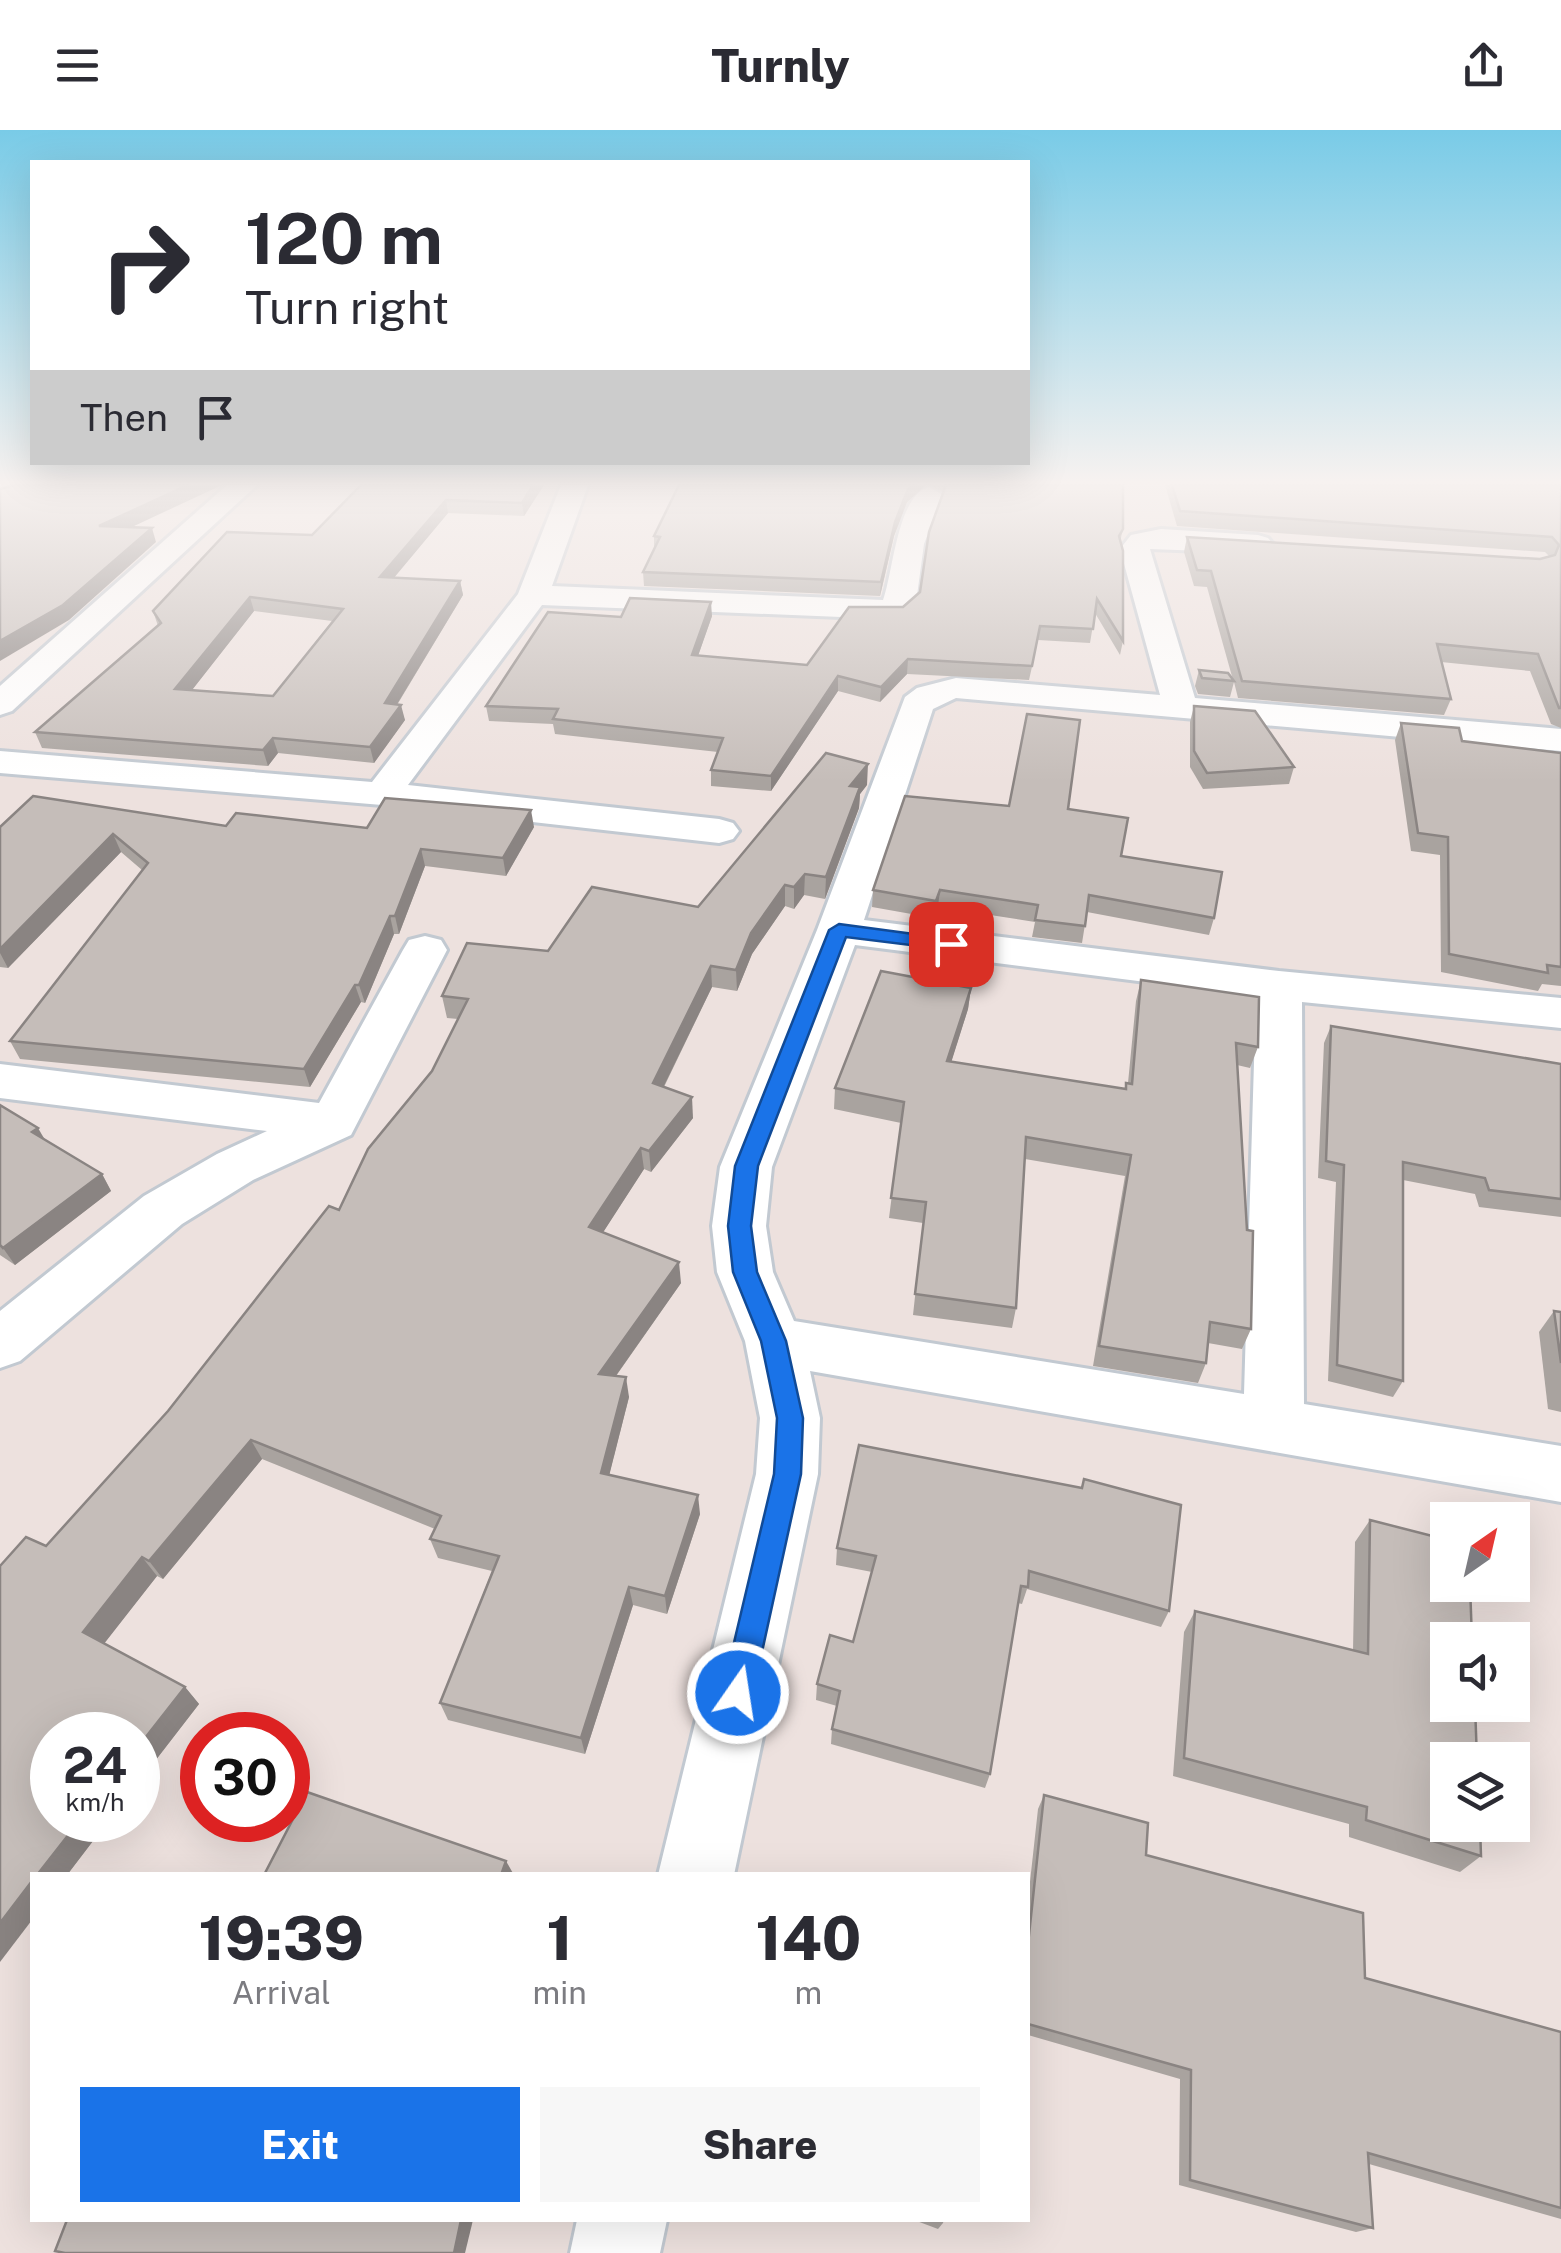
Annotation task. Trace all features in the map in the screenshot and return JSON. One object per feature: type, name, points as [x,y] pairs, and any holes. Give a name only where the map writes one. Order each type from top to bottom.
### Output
[{"type":"street","points":[[0,704],[132,584]]},
{"type":"street","points":[[382,794],[533,595],[537,584]]},
{"type":"street","points":[[533,595],[890,610],[900,604],[903,584]]},
{"type":"street","points":[[1145,584],[1181,709]]},
{"type":"street","points":[[697,1872],[787,1474],[790,1418],[774,1341],[745,1272],[740,1226],[746,1166],[839,930],[917,704],[929,695],[956,688],[1561,740]]},
{"type":"street","points":[[0,762],[382,794],[719,831]]},
{"type":"street","points":[[839,930],[1279,985],[1561,1013]]},
{"type":"street","points":[[0,1344],[164,1210],[235,1167],[333,1122],[425,950]]},
{"type":"street","points":[[1274,1425],[1279,985]]},
{"type":"street","points":[[0,1081],[333,1122]]},
{"type":"street","points":[[774,1341],[1561,1474]]},
{"type":"street","points":[[615,2253],[622,2222]]},
{"type":"building","points":[[0,584],[87,584],[63,605],[0,641]]},
{"type":"building","points":[[178,584],[458,584],[385,703],[401,705],[370,747],[273,738],[263,750],[35,732],[161,623],[153,611]],"holes":[[[250,597],[343,609],[273,696],[175,689]]]},
{"type":"building","points":[[921,584],[1123,584],[1123,641],[1097,599],[1093,629],[1040,626],[1032,666],[908,659],[881,687],[838,676],[771,776],[711,770],[723,738],[553,719],[558,709],[486,706],[548,612],[621,617],[630,598],[711,602],[692,655],[807,665],[849,607],[903,607],[920,592]]},
{"type":"building","points":[[1215,584],[1561,584],[1561,708],[1538,654],[1437,644],[1451,699],[1242,681]]},
{"type":"building","points":[[1199,670],[1228,673],[1234,681],[1202,678]]},
{"type":"building","points":[[1194,706],[1255,711],[1294,767],[1207,773],[1194,751]]},
{"type":"building","points":[[1027,714],[1080,720],[1068,809],[1128,818],[1121,856],[1222,872],[1214,918],[1089,895],[1085,926],[1035,920],[1038,905],[940,890],[936,901],[873,890],[905,796],[1009,806]]},
{"type":"building","points":[[1401,723],[1459,728],[1462,741],[1561,753],[1561,967],[1547,965],[1548,973],[1449,954],[1448,837],[1418,833]]},
{"type":"building","points":[[826,753],[868,764],[850,786],[860,787],[826,877],[805,874],[794,887],[785,885],[751,933],[736,970],[711,966],[653,1083],[692,1097],[649,1151],[641,1148],[589,1227],[679,1262],[599,1374],[626,1377],[601,1473],[698,1495],[665,1596],[629,1587],[581,1738],[440,1703],[499,1556],[430,1539],[441,1516],[251,1440],[149,1561],[142,1557],[83,1632],[185,1687],[160,1719],[160,1712],[30,1712],[30,1842],[63,1842],[39,1872],[30,1872],[30,1884],[0,1923],[0,1566],[26,1537],[46,1546],[168,1411],[329,1206],[339,1210],[368,1149],[432,1071],[468,999],[442,996],[467,943],[548,951],[592,887],[698,907]]},
{"type":"building","points":[[33,796],[226,826],[236,813],[367,828],[385,798],[531,810],[503,858],[421,849],[395,916],[390,916],[359,985],[355,985],[304,1069],[10,1041],[148,863],[113,834],[0,949],[0,827]]},
{"type":"building","points":[[881,971],[971,988],[947,1061],[1126,1089],[1126,1083],[1132,1084],[1141,980],[1259,997],[1258,1047],[1236,1043],[1247,1230],[1253,1231],[1251,1329],[1210,1322],[1206,1363],[1099,1346],[1131,1155],[1026,1137],[1016,1308],[915,1294],[926,1202],[891,1198],[904,1102],[835,1088]]},
{"type":"building","points":[[1331,1026],[1561,1064],[1561,1199],[1489,1190],[1485,1178],[1403,1162],[1403,1381],[1337,1365],[1344,1165],[1326,1161]]},
{"type":"building","points":[[0,1105],[38,1128],[32,1132],[102,1174],[3,1248],[0,1245]]},
{"type":"building","points":[[1554,1311],[1561,1312],[1561,1363]]},
{"type":"building","points":[[859,1445],[1082,1488],[1084,1479],[1181,1505],[1169,1611],[1029,1571],[1028,1587],[1021,1586],[990,1774],[832,1729],[840,1691],[817,1684],[830,1635],[853,1642],[876,1556],[837,1548]]},
{"type":"building","points":[[1370,1520],[1430,1535],[1430,1602],[1471,1602],[1471,1622],[1430,1622],[1430,1722],[1476,1722],[1476,1742],[1430,1742],[1430,1840],[1366,1820],[1367,1807],[1184,1758],[1195,1611],[1368,1654]]},
{"type":"building","points":[[310,1793],[506,1861],[502,1872],[266,1872],[281,1842],[310,1842]]},
{"type":"building","points":[[1044,1795],[1148,1823],[1146,1855],[1363,1913],[1365,1978],[1561,2032],[1561,2208],[1368,2153],[1373,2228],[1190,2180],[1191,2070],[1030,2025],[1030,1925]]},
{"type":"building","points":[[1436,1842],[1481,1842],[1481,1856]]},
{"type":"building","points":[[66,2222],[461,2222],[454,2253],[55,2251]]},
{"type":"route","points":[[738,1693],[787,1474],[790,1418],[774,1341],[745,1272],[740,1226],[746,1166],[839,930],[951,944]]}]
